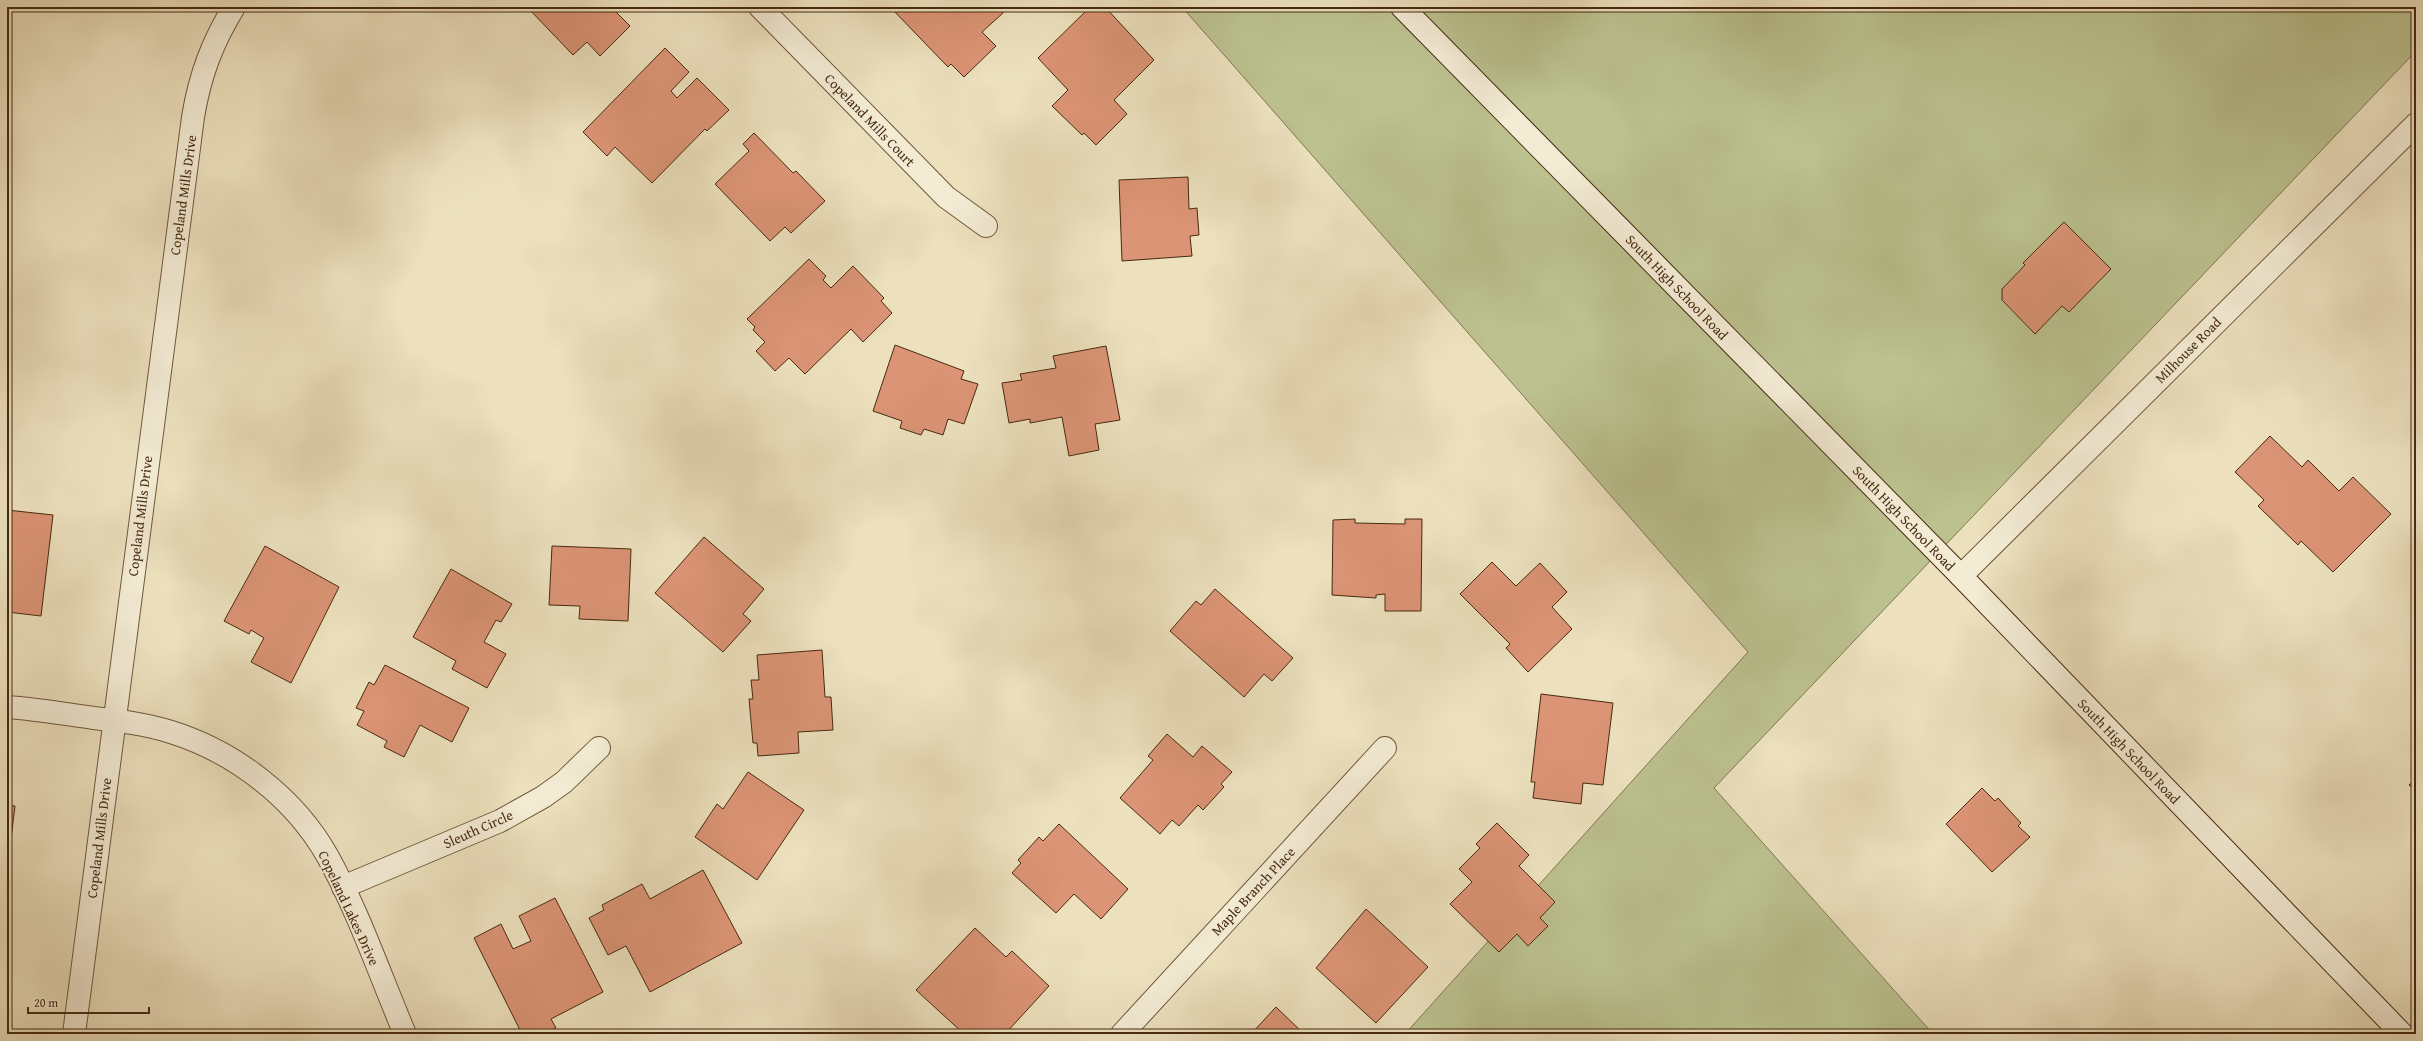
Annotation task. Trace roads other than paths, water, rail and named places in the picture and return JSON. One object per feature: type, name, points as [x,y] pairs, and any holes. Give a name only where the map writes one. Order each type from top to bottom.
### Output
[{"type":"street","name":"Copeland Mills Drive","points":[[74,1034],[193,117],[198,86],[207,58],[213,48],[216,37],[234,7]]},
{"type":"street","name":"Copeland Mills Court","points":[[760,7],[946,197],[986,226]]},
{"type":"street","name":"South High School Road","points":[[1402,7],[1961,576],[2402,1034]]},
{"type":"street","name":"Milhouse Road","points":[[1961,576],[2416,124]]},
{"type":"street","name":"Copeland Lakes Drive","points":[[7,707],[114,721],[162,730],[186,737],[221,753],[250,772],[280,797],[304,823],[328,856],[343,887],[405,1034]]},
{"type":"street","name":"Sleuth Circle","points":[[343,887],[500,821],[522,810],[564,782],[599,748]]},
{"type":"street","name":"Maple Branch Place","points":[[1122,1034],[1385,748]]}]
